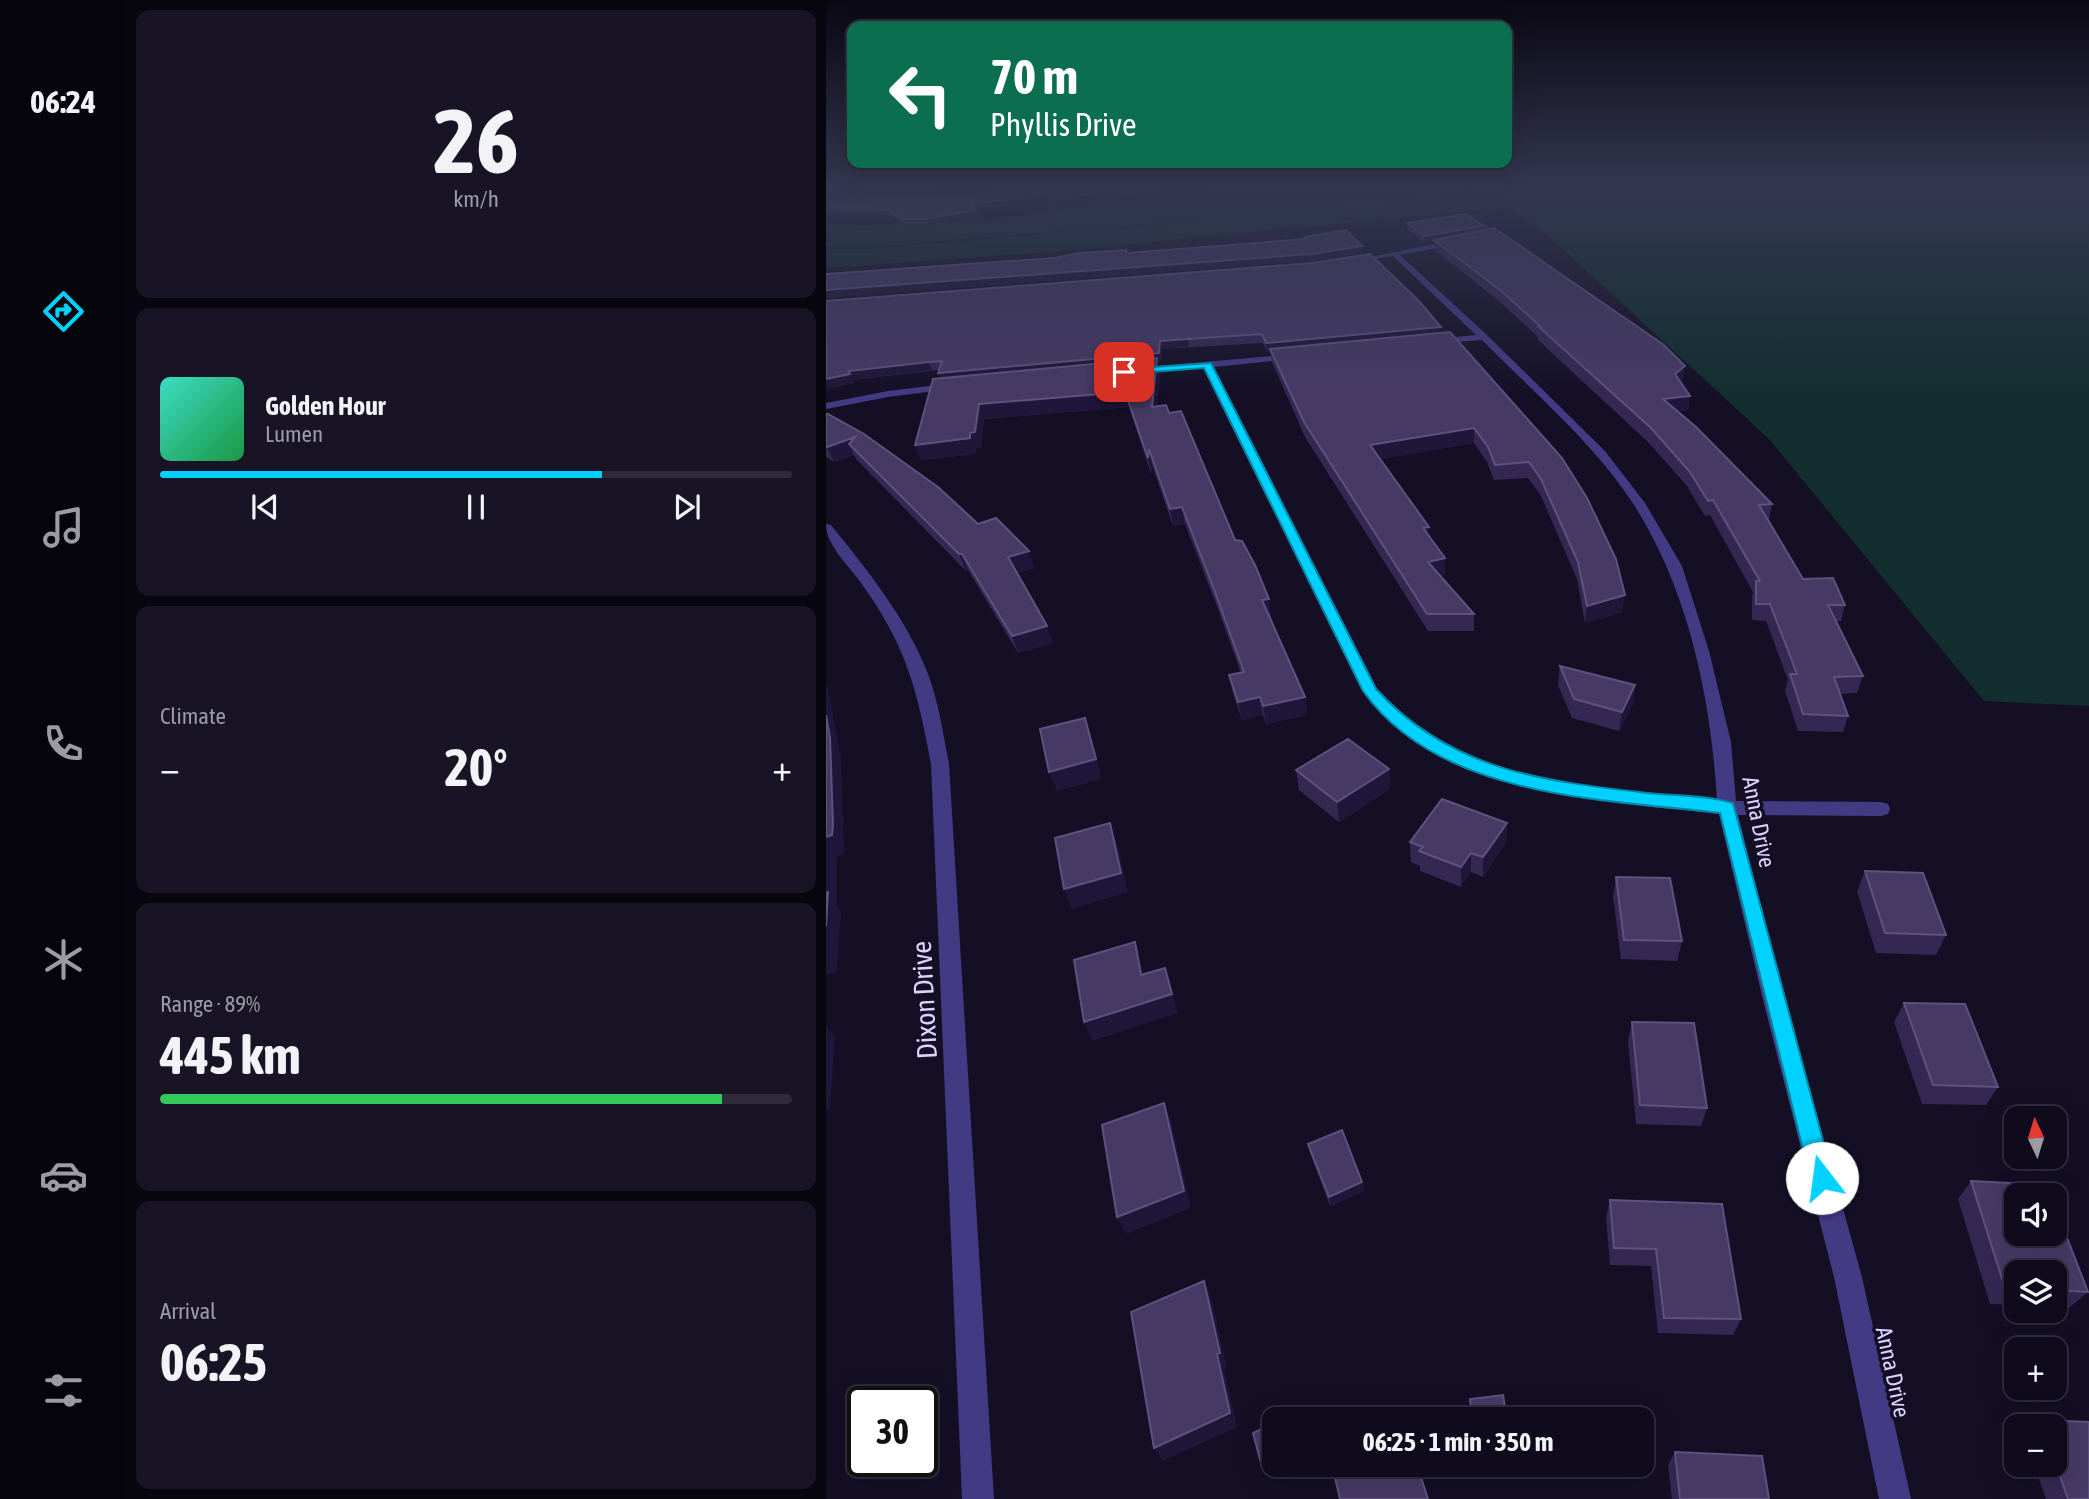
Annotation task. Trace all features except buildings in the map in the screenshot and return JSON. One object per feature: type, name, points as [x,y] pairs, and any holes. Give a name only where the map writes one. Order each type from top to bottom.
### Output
[{"type":"street","points":[[1342,262],[1371,257]]},
{"type":"street","name":"Anna Drive","points":[[1398,257],[1484,337],[1601,454],[1639,503],[1675,566],[1701,651],[1722,742],[1727,807],[1848,1277],[1895,1499]]},
{"type":"street","points":[[1429,342],[1484,337]]},
{"type":"street","points":[[1124,372],[1304,355]]},
{"type":"street","points":[[1208,365],[1370,691],[1418,735],[1449,754],[1515,779],[1564,789],[1727,807],[1881,809]]},
{"type":"street","points":[[826,406],[888,394],[964,386]]},
{"type":"street","name":"Dixon Drive","points":[[826,528],[878,593],[903,636],[921,676],[940,764],[978,1499]]},
{"type":"green space","points":[[826,257],[981,257],[826,268]]},
{"type":"green space","points":[[1572,257],[2089,257],[2089,706],[1984,701],[1769,439]]},
{"type":"route","points":[[1124,372],[1208,365],[1370,691],[1418,735],[1449,754],[1515,779],[1564,789],[1727,807],[1775,1004],[1822,1178]]}]
